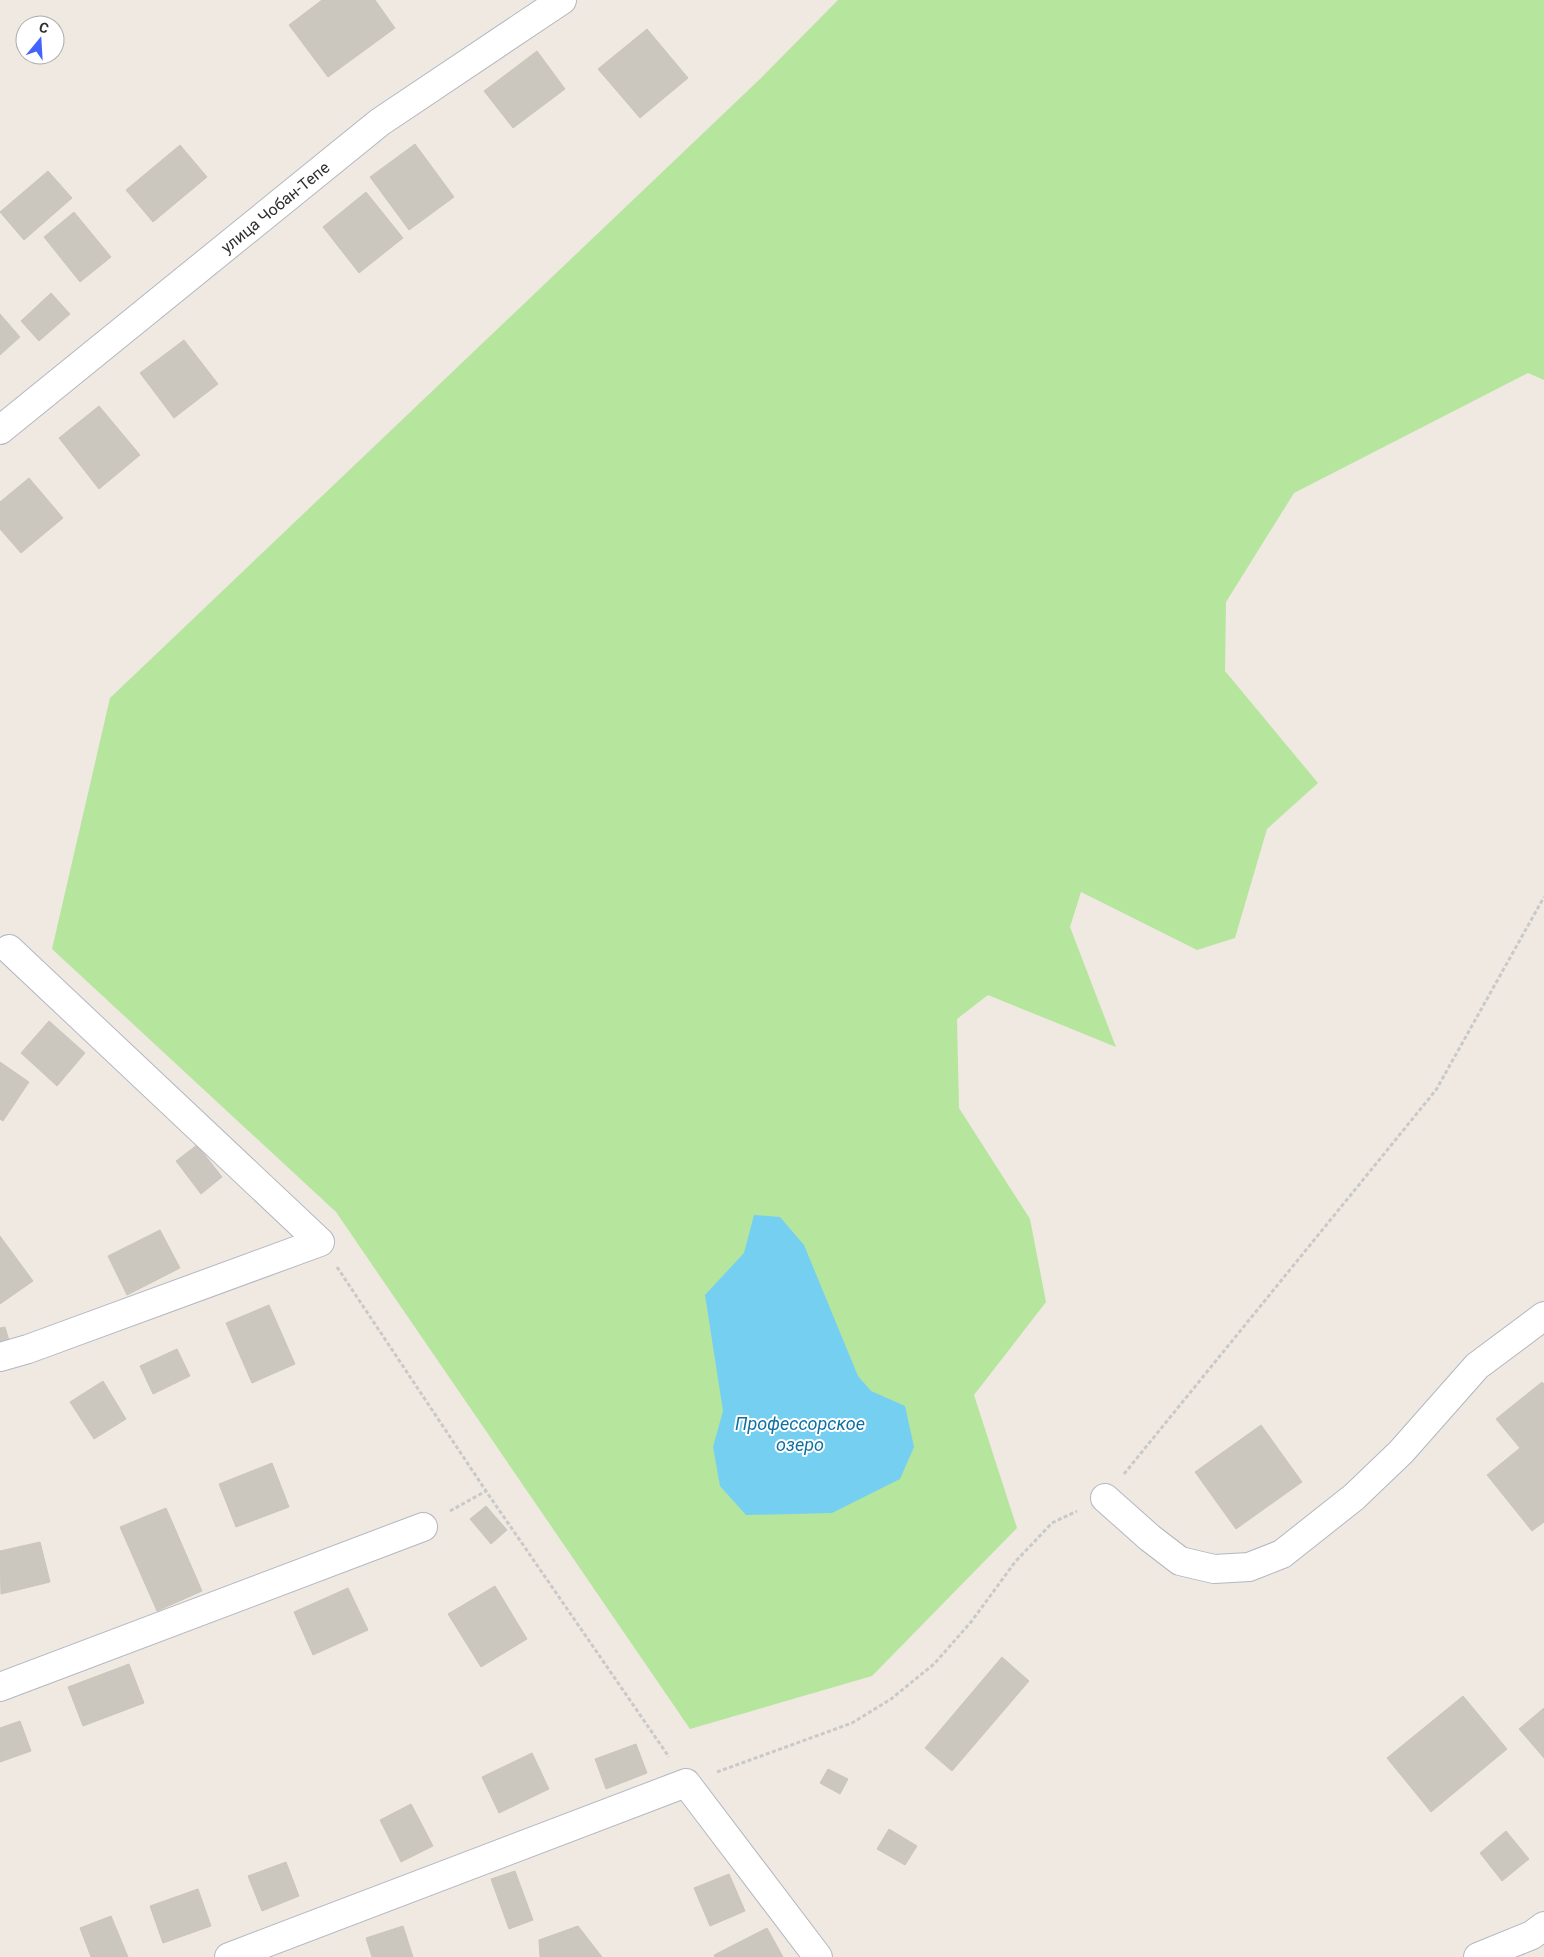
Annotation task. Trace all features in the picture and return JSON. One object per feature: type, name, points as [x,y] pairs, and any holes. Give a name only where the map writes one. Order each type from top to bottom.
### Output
[{"type":"street","name":"улица Чобан-Тепе","points":[[0,430],[380,122],[562,0]]},
{"type":"street","points":[[0,1357],[28,1349],[320,1242],[3,948]]},
{"type":"street","points":[[1105,1498],[1150,1538],[1180,1561],[1214,1569],[1249,1567],[1282,1554],[1354,1497],[1401,1452],[1477,1366],[1544,1316]]},
{"type":"street","points":[[0,1687],[423,1527]]},
{"type":"street","points":[[229,1957],[686,1783],[818,1957]]},
{"type":"street","points":[[1478,1957],[1532,1935],[1544,1926]]},
{"type":"path","points":[[320,1242],[686,1783],[852,1723],[891,1698],[934,1664],[971,1622],[1015,1562],[1052,1523],[1105,1498],[1436,1090],[1544,897]]},
{"type":"path","points":[[423,1527],[486,1490]]},
{"type":"green space","points":[[838,0],[1544,0],[1544,380],[1528,373],[1294,493],[1226,602],[1225,671],[1318,783],[1267,829],[1235,938],[1197,950],[1081,892],[1070,927],[1116,1047],[988,995],[957,1019],[959,1108],[1030,1219],[1046,1302],[974,1395],[1017,1528],[872,1676],[690,1729],[336,1212],[52,949],[110,698],[760,79]]},
{"type":"water","name":"Профессорское озеро","points":[[754,1215],[780,1217],[804,1245],[858,1376],[871,1391],[905,1406],[914,1447],[900,1479],[832,1513],[746,1515],[720,1486],[713,1447],[723,1411],[705,1295],[744,1253]]},
{"type":"building","points":[[322,0],[375,0],[395,28],[328,77],[289,25]]},
{"type":"building","points":[[647,29],[688,78],[640,118],[598,69]]},
{"type":"building","points":[[537,51],[565,89],[513,128],[484,91]]},
{"type":"building","points":[[415,144],[454,197],[409,230],[370,177]]},
{"type":"building","points":[[180,145],[207,177],[153,222],[126,190]]},
{"type":"building","points":[[48,171],[72,198],[24,240],[0,212]]},
{"type":"building","points":[[366,192],[403,238],[359,273],[323,227]]},
{"type":"building","points":[[74,212],[111,257],[80,282],[44,237]]},
{"type":"building","points":[[51,293],[70,314],[39,341],[21,321]]},
{"type":"building","points":[[0,314],[20,337],[0,355]]},
{"type":"building","points":[[184,340],[218,384],[174,418],[140,373]]},
{"type":"building","points":[[99,406],[140,455],[99,489],[59,438]]},
{"type":"building","points":[[29,478],[63,518],[21,553],[0,529],[0,502]]},
{"type":"building","points":[[49,1021],[85,1053],[57,1086],[21,1053]]},
{"type":"building","points":[[0,1062],[29,1082],[3,1121],[0,1119]]},
{"type":"building","points":[[197,1145],[222,1177],[201,1194],[176,1161]]},
{"type":"building","points":[[160,1230],[180,1268],[127,1295],[108,1256]]},
{"type":"building","points":[[0,1236],[33,1281],[0,1304]]},
{"type":"building","points":[[269,1305],[295,1364],[252,1383],[226,1323]]},
{"type":"building","points":[[5,1327],[12,1351],[0,1355],[0,1328]]},
{"type":"building","points":[[177,1349],[190,1376],[153,1394],[140,1366]]},
{"type":"building","points":[[103,1381],[126,1419],[94,1439],[70,1402]]},
{"type":"building","points":[[1542,1382],[1544,1384],[1544,1522],[1532,1531],[1487,1475],[1520,1448],[1496,1419]]},
{"type":"building","points":[[1261,1425],[1302,1482],[1236,1529],[1195,1472]]},
{"type":"building","points":[[272,1463],[289,1507],[236,1527],[219,1484]]},
{"type":"building","points":[[486,1506],[507,1530],[491,1544],[470,1519]]},
{"type":"building","points":[[166,1508],[202,1591],[157,1611],[120,1527]]},
{"type":"building","points":[[40,1542],[50,1582],[1,1594],[0,1551]]},
{"type":"building","points":[[495,1586],[527,1639],[481,1667],[448,1614]]},
{"type":"building","points":[[348,1588],[368,1630],[313,1655],[294,1612]]},
{"type":"building","points":[[1002,1657],[1029,1681],[952,1771],[925,1748]]},
{"type":"building","points":[[129,1664],[144,1703],[83,1726],[68,1687]]},
{"type":"building","points":[[1463,1696],[1507,1749],[1431,1812],[1387,1758]]},
{"type":"building","points":[[1544,1708],[1544,1758],[1519,1729]]},
{"type":"building","points":[[20,1721],[31,1751],[0,1762],[0,1728]]},
{"type":"building","points":[[636,1744],[647,1773],[606,1789],[595,1759]]},
{"type":"building","points":[[532,1753],[549,1789],[499,1813],[482,1777]]},
{"type":"building","points":[[828,1769],[848,1779],[840,1794],[820,1783]]},
{"type":"building","points":[[411,1804],[433,1846],[401,1862],[380,1820]]},
{"type":"building","points":[[889,1829],[917,1846],[905,1865],[877,1849]]},
{"type":"building","points":[[1506,1831],[1529,1859],[1502,1881],[1480,1853]]},
{"type":"building","points":[[286,1862],[299,1896],[262,1911],[248,1876]]},
{"type":"building","points":[[515,1871],[533,1920],[509,1929],[491,1879]]},
{"type":"building","points":[[729,1874],[745,1911],[710,1926],[694,1888]]},
{"type":"building","points":[[198,1889],[211,1926],[163,1943],[150,1906]]},
{"type":"building","points":[[111,1916],[128,1957],[91,1957],[80,1928]]},
{"type":"building","points":[[403,1926],[413,1957],[372,1957],[366,1938]]},
{"type":"building","points":[[578,1926],[602,1957],[540,1957],[539,1940]]},
{"type":"building","points":[[767,1928],[783,1957],[715,1957],[714,1955]]}]
